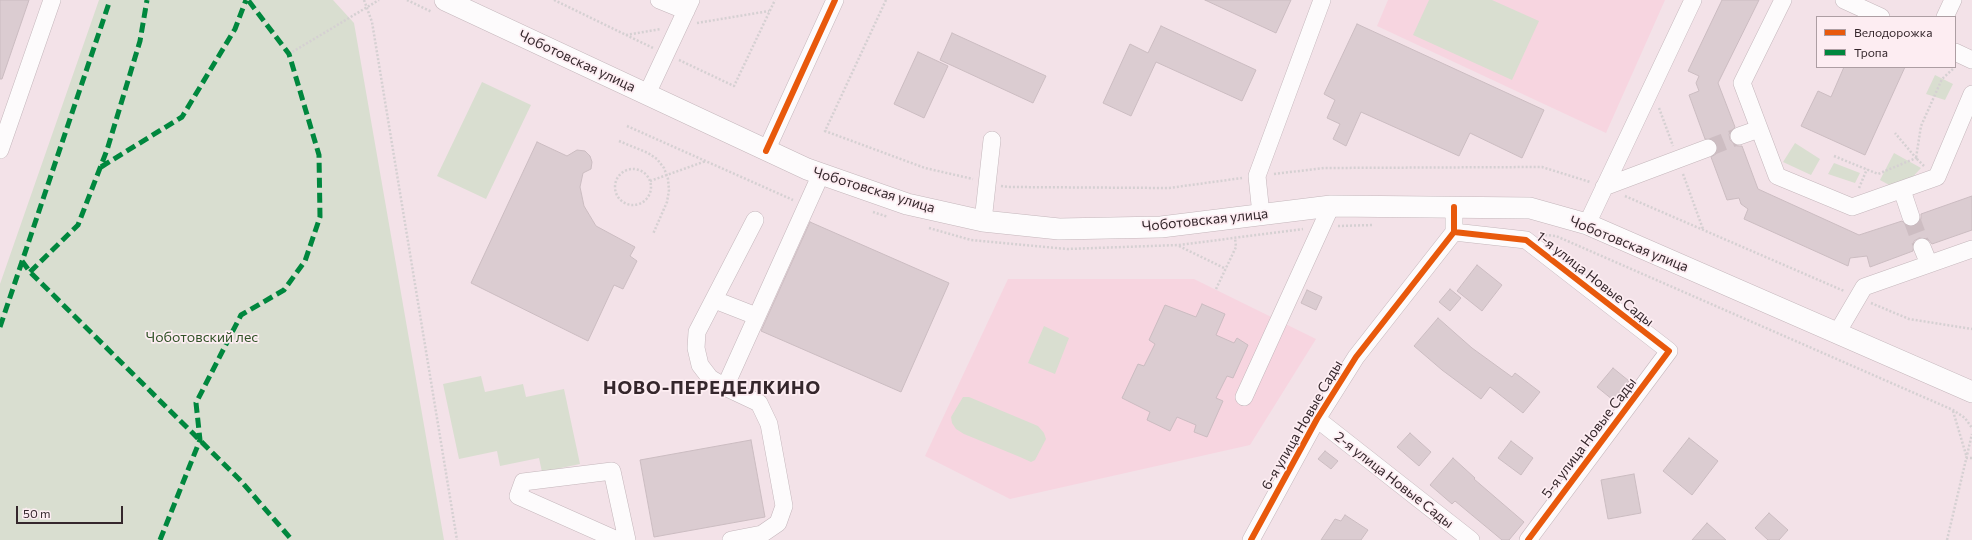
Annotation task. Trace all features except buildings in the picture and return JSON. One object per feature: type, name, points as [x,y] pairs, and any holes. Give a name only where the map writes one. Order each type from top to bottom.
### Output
[{"type":"main road","name":"Чоботовская улица","points":[[453,2],[766,151],[821,174],[907,204],[983,221],[1059,229],[1161,227],[1331,206],[1530,208],[1587,224],[1972,392]]},
{"type":"street","points":[[0,150],[52,0]]},
{"type":"street","points":[[647,94],[688,6],[659,0]]},
{"type":"street","points":[[766,151],[835,0]]},
{"type":"street","points":[[1260,214],[1257,176],[1322,0]]},
{"type":"street","points":[[1587,224],[1693,0]]},
{"type":"street","points":[[1783,0],[1742,83],[1777,176],[1852,207],[1937,177],[1972,94]]},
{"type":"street","points":[[1845,0],[1879,16]]},
{"type":"street","points":[[1945,16],[1953,0]]},
{"type":"street","points":[[1738,136],[1759,129]]},
{"type":"street","points":[[983,221],[992,140]]},
{"type":"street","points":[[1604,187],[1708,148]]},
{"type":"street","points":[[725,387],[821,174]]},
{"type":"street","points":[[1902,190],[1911,217]]},
{"type":"street","points":[[1244,397],[1331,206]]},
{"type":"street","points":[[1454,207],[1454,232]]},
{"type":"street","points":[[731,540],[762,534],[778,523],[784,506],[769,424],[759,404],[710,378],[700,365],[696,348],[698,332],[755,220]]},
{"type":"street","name":"1-я улица Новые Сады","points":[[1454,232],[1526,240],[1670,351]]},
{"type":"street","name":"6-я улица Новые Сады","points":[[1252,540],[1317,419],[1356,357],[1454,232]]},
{"type":"street","points":[[1922,247],[1929,264]]},
{"type":"street","points":[[1837,333],[1864,287],[1972,249]]},
{"type":"street","points":[[715,300],[756,316]]},
{"type":"street","name":"5-я улица Новые Сады","points":[[1528,540],[1670,351]]},
{"type":"street","name":"2-я улица Новые Сады","points":[[1317,419],[1471,540]]},
{"type":"street","points":[[617,540],[518,496],[523,482],[612,471],[627,540]]},
{"type":"path","points":[[364,0],[368,7],[374,30],[456,540]]},
{"type":"path","points":[[289,54],[379,0]]},
{"type":"path","points":[[554,0],[734,86],[775,0]]},
{"type":"path","points":[[825,131],[886,0]]},
{"type":"path","points":[[1956,65],[1964,57]]},
{"type":"path","points":[[1916,158],[1921,126],[1942,79],[1953,68]]},
{"type":"path","points":[[627,126],[790,199]]},
{"type":"path","points":[[1895,133],[1916,158],[1937,177]]},
{"type":"path","points":[[619,141],[648,153],[657,159],[667,175],[669,190],[667,202],[653,234]]},
{"type":"path","points":[[1834,156],[1878,174],[1916,158]]},
{"type":"path","points":[[650,181],[706,161]]},
{"type":"path","points":[[627,169],[636,169],[645,173],[650,181],[651,191],[646,199],[638,205],[629,205],[620,201],[615,193],[614,183],[619,175],[627,169]]},
{"type":"path","points":[[1216,290],[1236,247],[1235,238]]},
{"type":"path","points":[[1179,245],[1226,269]]},
{"type":"path","points":[[1953,410],[1967,458]]},
{"type":"path","points":[[1947,540],[1972,434]]},
{"type":"path","points":[[1967,458],[1972,458]]},
{"type":"shaded area","points":[[1388,0],[1665,0],[1606,133],[1377,26]]},
{"type":"shaded area","points":[[1008,279],[1194,279],[1316,339],[1250,445],[1010,499],[925,456]]},
{"type":"green space","name":"Чоботовский лес","points":[[99,0],[333,0],[354,23],[444,540],[0,540],[0,284]]},
{"type":"green space","points":[[1429,0],[1492,0],[1539,21],[1512,80],[1413,35]]},
{"type":"green space","points":[[1935,75],[1953,84],[1945,100],[1926,94]]},
{"type":"green space","points":[[482,82],[531,105],[486,199],[437,176]]},
{"type":"green space","points":[[1795,143],[1820,159],[1811,175],[1783,162]]},
{"type":"green space","points":[[1894,153],[1921,168],[1908,182],[1891,186],[1880,180]]},
{"type":"green space","points":[[1834,163],[1860,173],[1855,183],[1828,174]]},
{"type":"green space","points":[[1044,326],[1069,338],[1055,374],[1028,363]]},
{"type":"green space","points":[[481,376],[485,392],[523,384],[526,397],[564,389],[580,464],[542,472],[539,458],[500,466],[497,451],[459,459],[443,384]]},
{"type":"green space","points":[[963,397],[969,397],[1038,426],[1044,433],[1046,439],[1035,460],[1031,462],[964,434],[956,429],[952,423],[951,417]]},
{"type":"tunnel","points":[[1708,148],[1739,136]]},
{"type":"tunnel","points":[[1911,217],[1922,247]]},
{"type":"marked path","points":[[0,327],[110,0]]},
{"type":"marked path","points":[[30,272],[78,225],[107,150],[140,41],[147,0]]},
{"type":"marked path","points":[[101,167],[182,117],[235,29],[246,0]]},
{"type":"marked path","points":[[160,540],[200,440],[196,403],[241,315],[284,290],[305,261],[320,217],[319,155],[289,54],[248,0]]},
{"type":"marked path","points":[[22,261],[30,272],[240,480],[292,540]]},
{"type":"cycle path","points":[[766,151],[835,0]]},
{"type":"cycle path","points":[[1251,540],[1317,419],[1356,357],[1454,232],[1454,207]]},
{"type":"cycle path","points":[[1454,232],[1526,240],[1669,351],[1528,540]]},
{"type":"district","name":"НОВО-ПЕРЕДЕЛКИНО","points":[[712,388]]}]
